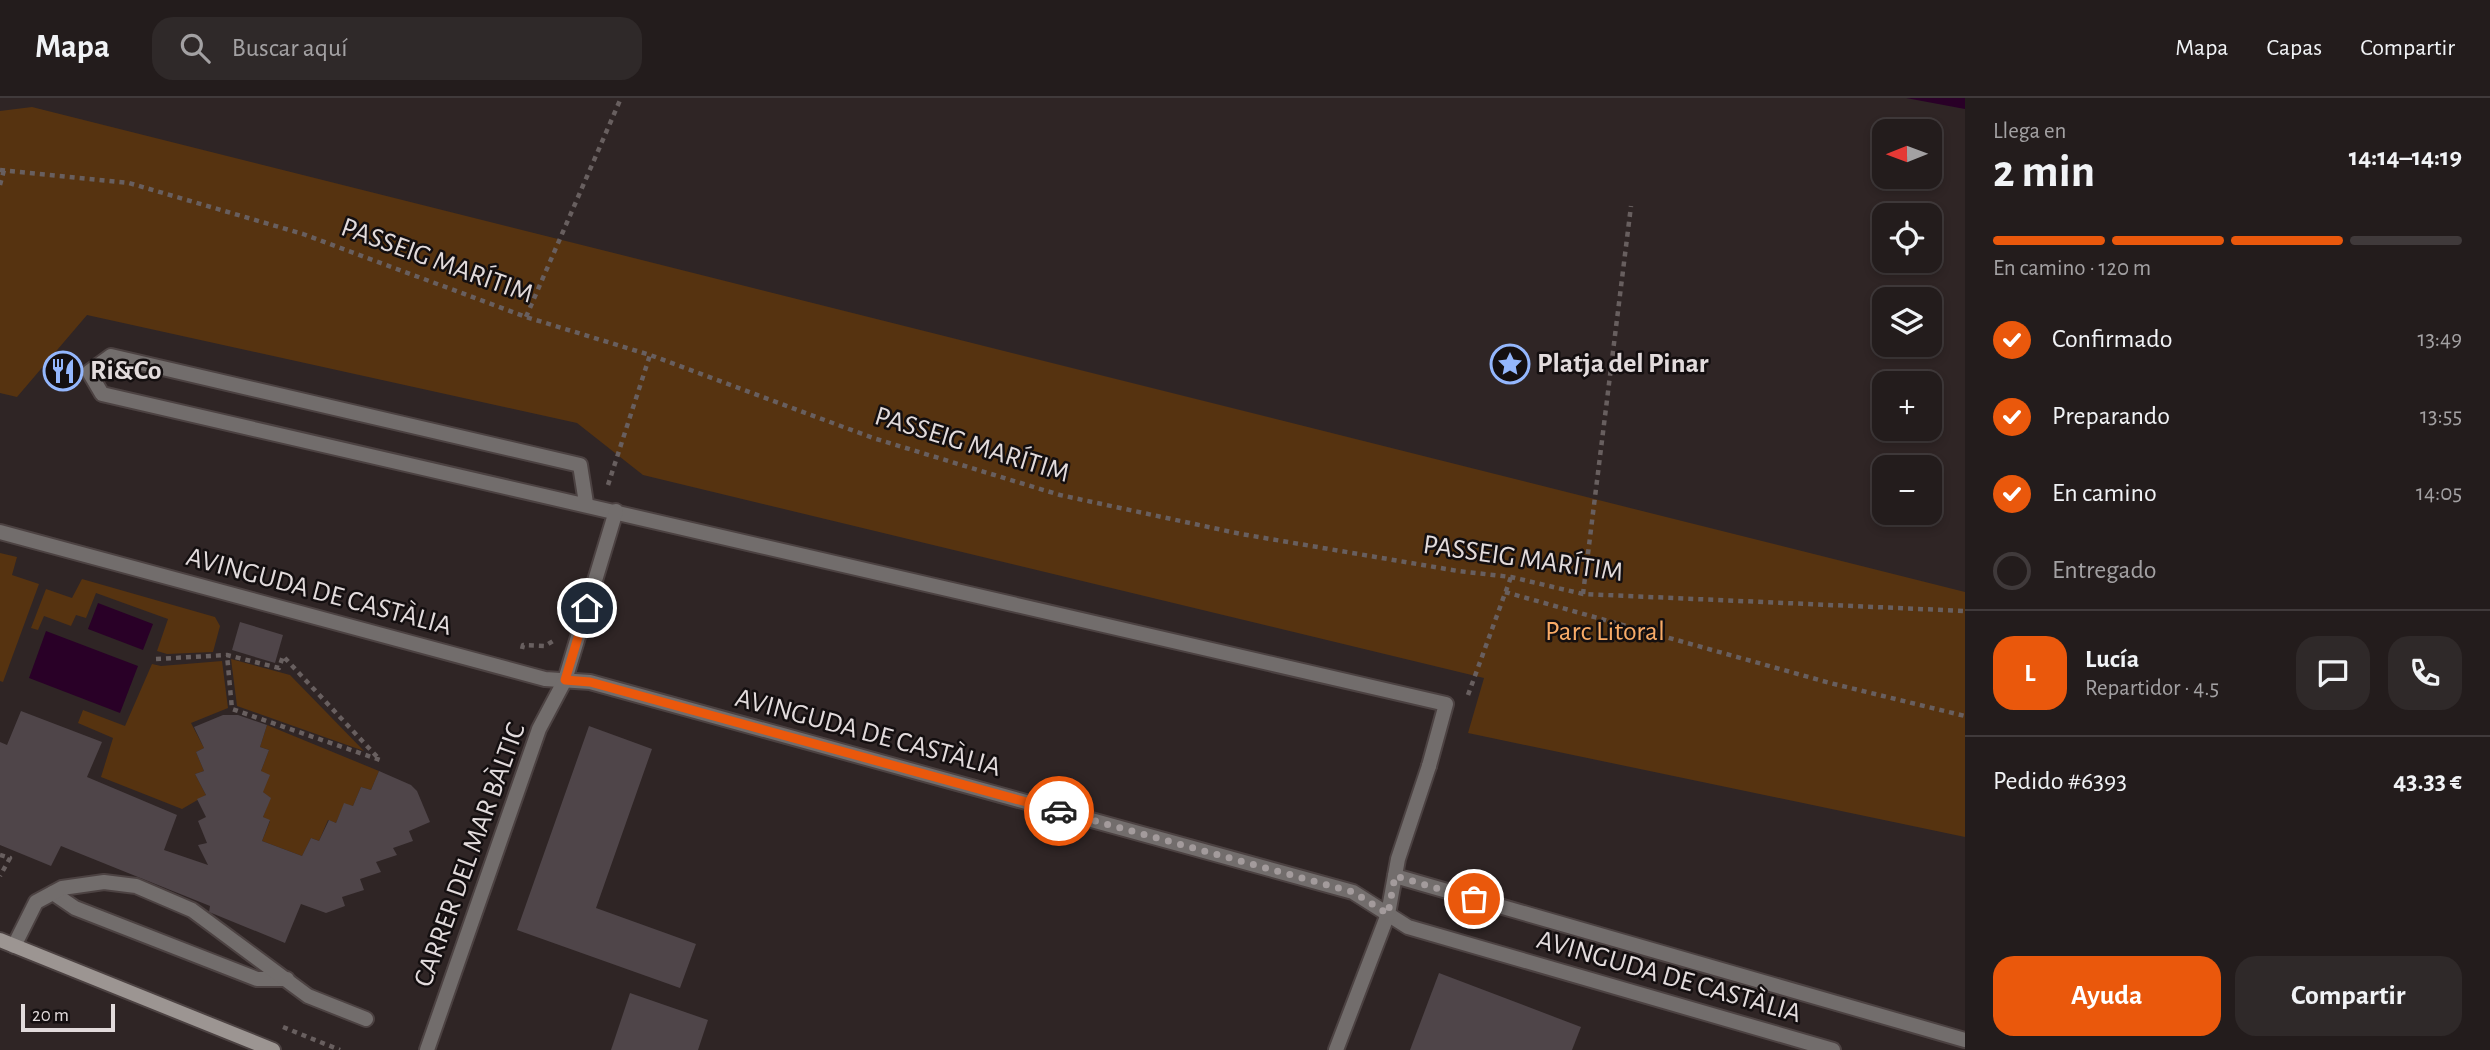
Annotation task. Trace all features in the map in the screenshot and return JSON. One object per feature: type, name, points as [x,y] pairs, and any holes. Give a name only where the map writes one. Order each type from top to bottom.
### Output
[{"type":"street","points":[[586,503],[580,465],[111,356],[89,372],[102,394],[586,503],[1446,704],[1395,876],[1388,914],[1336,1050]]},
{"type":"street","name":"CARRER DEL MAR BÀLTIC","points":[[427,1050],[539,729],[565,680],[616,511]]},
{"type":"street","name":"AVINGUDA DE CASTÀLIA","points":[[0,531],[545,679],[590,682],[1353,892],[1408,927],[1833,1050]]},
{"type":"street","name":"AVINGUDA DE CASTÀLIA","points":[[1395,876],[1965,1040]]},
{"type":"street","points":[[273,1050],[7,943],[36,902],[62,888],[104,882],[136,886],[192,910],[308,996],[366,1019]]},
{"type":"street","points":[[53,893],[75,908],[257,979],[288,979]]},
{"type":"path","points":[[526,317],[621,98]]},
{"type":"path","points":[[0,185],[2,170]]},
{"type":"path","name":"PASSEIG MARÍTIM","points":[[2,170],[129,183],[303,234],[526,317],[650,355],[873,438],[1060,495],[1241,534],[1458,571],[1511,577],[1583,594],[1965,611]]},
{"type":"path","points":[[1583,594],[1631,206]]},
{"type":"path","points":[[1465,703],[1511,577]]},
{"type":"path","name":"PASSEIG MARÍTIM","points":[[1506,592],[1830,683],[1965,716]]},
{"type":"path","points":[[156,659],[227,654],[279,668],[283,656],[380,760],[232,709],[227,654]]},
{"type":"path","points":[[0,855],[10,858],[0,876]]},
{"type":"green space","name":"Parc Litoral","points":[[32,107],[1965,592],[1965,837],[1468,733],[1484,678],[643,475],[577,423],[87,315],[17,397],[0,393],[0,111]]},
{"type":"green space","points":[[0,553],[17,557],[12,575],[39,584],[3,682],[0,681]]},
{"type":"green space","points":[[82,579],[215,617],[220,626],[213,652],[167,654],[157,651],[168,619],[96,593],[86,618],[76,615],[71,626],[44,616],[38,630],[31,628],[46,589],[72,598]]},
{"type":"green space","points":[[231,659],[290,675],[364,751],[237,706]]},
{"type":"green space","points":[[222,661],[228,708],[191,723],[204,748],[196,752],[204,771],[195,774],[206,795],[182,809],[101,777],[113,738],[78,723],[83,710],[125,726],[152,664],[161,666]]},
{"type":"green space","points":[[267,725],[379,771],[371,790],[361,787],[353,806],[344,804],[336,823],[328,820],[319,841],[311,838],[302,856],[262,841],[270,821],[263,817],[270,798],[263,792],[261,771],[269,750],[260,747]]},
{"type":"shaded area","points":[[1906,98],[1965,98],[1965,109]]},
{"type":"shaded area","points":[[98,603],[153,624],[143,650],[88,629]]},
{"type":"shaded area","points":[[46,631],[138,666],[120,713],[29,678]]},
{"type":"building","points":[[240,622],[283,635],[275,663],[232,650]]},
{"type":"building","points":[[21,711],[102,742],[87,777],[177,815],[164,850],[208,865],[198,845],[207,843],[198,821],[206,817],[197,799],[206,795],[195,774],[204,771],[196,752],[204,748],[194,727],[223,715],[238,715],[267,725],[260,747],[269,750],[261,771],[270,775],[263,792],[271,798],[263,817],[270,820],[262,841],[302,856],[311,838],[319,841],[329,820],[336,823],[344,803],[353,806],[361,787],[371,790],[379,771],[411,785],[417,791],[430,822],[409,831],[413,841],[393,848],[397,855],[376,862],[381,872],[360,879],[364,890],[342,897],[345,906],[326,913],[301,904],[285,943],[209,912],[210,906],[61,846],[51,866],[0,845],[0,742],[7,745]]},
{"type":"building","points":[[589,726],[652,749],[596,908],[696,944],[680,988],[517,930]]},
{"type":"building","points":[[1439,973],[1581,1027],[1572,1050],[1410,1050]]},
{"type":"building","points":[[630,993],[708,1020],[698,1050],[611,1050]]},
{"type":"way so far","points":[[1059,811],[1353,892],[1388,914],[1395,876],[1474,899]]},
{"type":"place","name":"Platja del Pinar","points":[[1510,364]]},
{"type":"place","name":"Ri&Co","points":[[63,371]]},
{"type":"route","points":[[587,608],[565,680],[590,682],[1059,811]]}]
